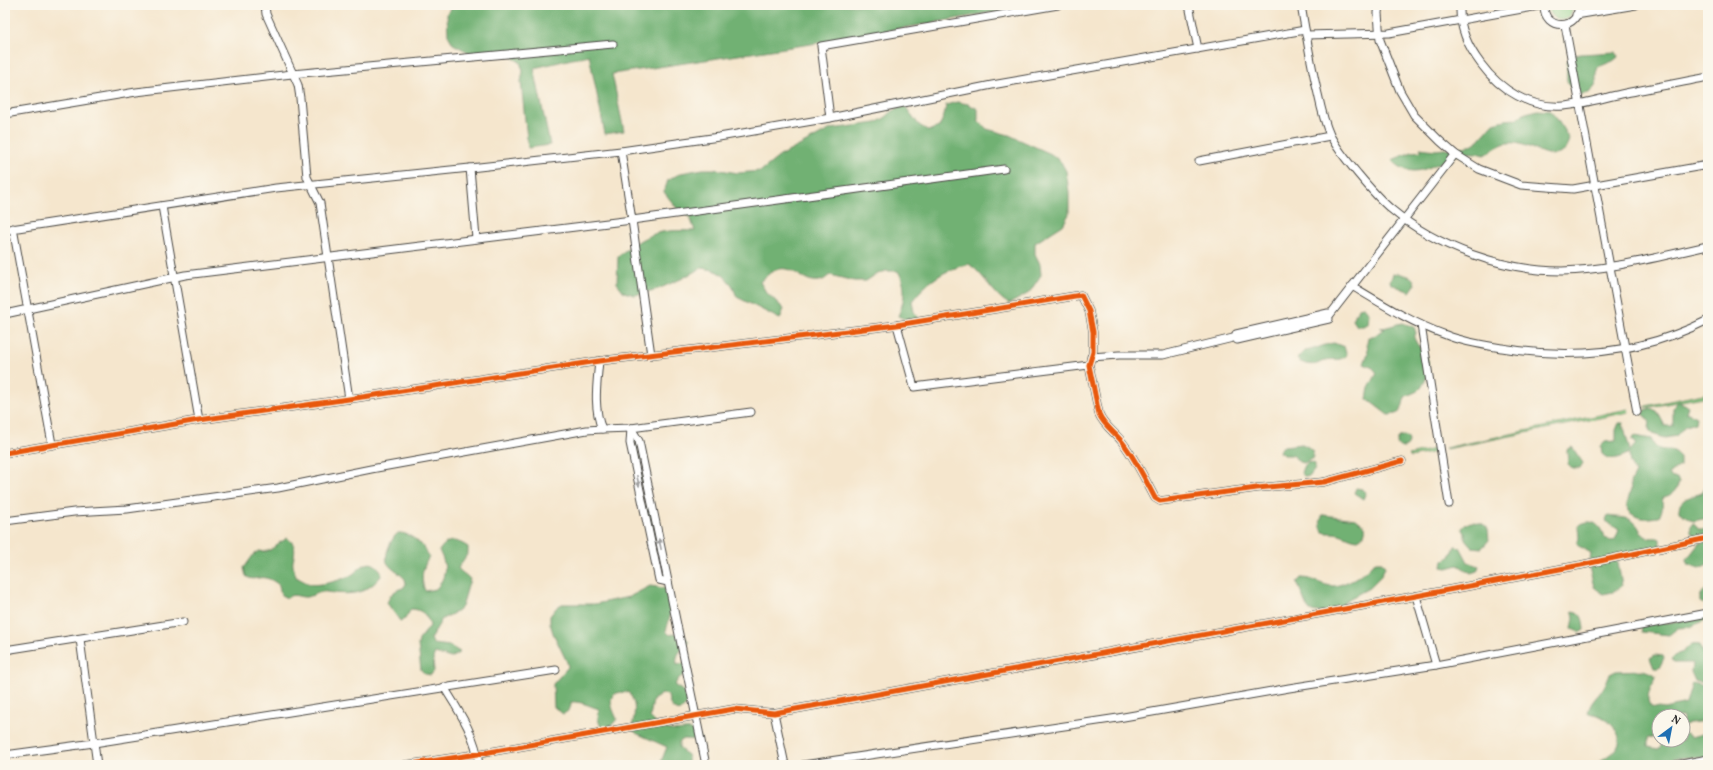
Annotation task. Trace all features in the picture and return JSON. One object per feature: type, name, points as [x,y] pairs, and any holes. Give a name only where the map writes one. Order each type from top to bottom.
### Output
[{"type":"street","points":[[265,5],[266,14],[298,85],[307,177],[312,184],[320,203],[349,399]]},
{"type":"street","points":[[830,118],[821,46],[1058,5]]},
{"type":"street","points":[[1189,5],[1198,49]]},
{"type":"street","points":[[1301,5],[1305,32],[1325,122],[1330,136],[1348,163],[1370,188],[1391,209],[1428,234],[1468,253],[1505,263],[1561,271],[1610,267],[1708,246]]},
{"type":"street","points":[[1379,5],[1379,34],[1386,58],[1400,91],[1414,115],[1455,154],[1479,169],[1521,185],[1573,189],[1708,165]]},
{"type":"street","points":[[1460,5],[1461,20],[1466,36],[1476,57],[1488,74],[1500,85],[1526,100],[1538,104],[1564,106],[1708,77]]},
{"type":"street","points":[[5,230],[276,188],[621,151],[719,137],[830,118],[992,85],[1305,32],[1379,34],[1544,5],[1544,11],[1549,20],[1554,24],[1564,25],[1573,20],[1578,6],[1589,5]]},
{"type":"street","points":[[1576,15],[1636,5]]},
{"type":"street","points":[[1564,25],[1637,412]]},
{"type":"street","points":[[5,114],[136,92],[292,74],[613,44]]},
{"type":"street","points":[[1199,161],[1330,136]]},
{"type":"street","points":[[621,151],[651,355]]},
{"type":"street","points":[[1091,358],[1119,355],[1163,355],[1329,316],[1455,154]]},
{"type":"street","points":[[470,168],[476,240]]},
{"type":"street","points":[[5,314],[174,277],[632,220],[1004,169]]},
{"type":"street","points":[[162,206],[199,420]]},
{"type":"street","points":[[13,228],[52,444]]},
{"type":"street","points":[[1352,286],[1421,325],[1454,338],[1530,353],[1582,354],[1625,349],[1640,346],[1681,333],[1708,320]]},
{"type":"street","points":[[5,453],[199,420],[599,361],[897,325],[1081,295],[1089,310],[1092,325],[1094,342],[1089,365],[1099,414],[1102,420],[1123,442],[1139,467],[1155,498],[1160,501],[1257,488],[1324,482],[1402,461]]},
{"type":"street","points":[[897,325],[914,387],[1089,365]]},
{"type":"street","points":[[1421,325],[1450,504]]},
{"type":"street","points":[[599,361],[596,405],[602,429]]},
{"type":"street","points":[[5,521],[74,512],[127,509],[278,488],[371,469],[587,430],[631,428],[751,412]]},
{"type":"street","points":[[631,428],[629,439],[659,580],[668,582]]},
{"type":"street","points":[[631,428],[639,441],[706,765]]},
{"type":"street","points":[[405,765],[478,754],[734,709],[774,713],[1416,596],[1581,565],[1708,538]]},
{"type":"street","points":[[1416,596],[1436,666]]},
{"type":"street","points":[[803,765],[1118,718],[1289,688],[1436,666],[1708,613]]},
{"type":"street","points":[[5,650],[183,622]]},
{"type":"street","points":[[80,639],[97,765]]},
{"type":"street","points":[[5,755],[94,743],[556,670]]},
{"type":"street","points":[[444,687],[464,719],[478,754],[479,765]]},
{"type":"street","points":[[774,713],[786,765]]},
{"type":"street","points":[[1676,765],[1708,758]]},
{"type":"green space","points":[[454,5],[1035,5],[811,44],[612,74],[624,131],[605,134],[589,55],[534,68],[550,145],[528,148],[521,82],[523,71],[520,62],[510,56],[474,55],[453,44],[448,35],[447,14]]},
{"type":"green space","points":[[1548,5],[1572,5],[1571,14],[1565,19],[1557,19],[1550,14]]},
{"type":"green space","points":[[1616,52],[1618,57],[1613,61],[1598,67],[1596,73],[1596,84],[1589,93],[1578,95],[1573,91],[1567,80],[1567,61],[1575,55]]},
{"type":"green space","points":[[957,102],[968,104],[978,109],[978,120],[987,129],[1009,135],[1051,154],[1061,162],[1066,171],[1069,192],[1069,214],[1063,225],[1035,243],[1035,254],[1040,264],[1041,275],[1029,293],[1009,304],[998,295],[975,268],[969,264],[952,269],[937,277],[917,294],[912,301],[914,312],[920,321],[907,320],[898,316],[902,304],[904,288],[898,271],[886,271],[875,275],[866,281],[854,281],[830,275],[823,280],[811,281],[792,271],[778,269],[770,273],[760,282],[766,292],[784,309],[780,319],[737,297],[732,285],[724,276],[714,270],[701,268],[658,289],[635,295],[624,292],[617,283],[618,256],[637,242],[646,237],[662,232],[695,231],[690,217],[679,211],[664,192],[668,180],[681,173],[703,169],[714,169],[738,173],[761,171],[780,156],[831,129],[876,123],[894,110],[905,106],[919,125],[929,131],[939,127],[944,116],[946,105]]},
{"type":"green space","points":[[1538,110],[1550,111],[1557,119],[1569,139],[1566,150],[1556,155],[1548,154],[1517,143],[1510,143],[1500,145],[1484,155],[1471,153],[1459,155],[1425,169],[1414,171],[1403,168],[1392,160],[1412,152],[1422,151],[1420,148],[1436,150],[1470,146],[1479,140],[1494,123],[1516,119],[1526,113]]},
{"type":"green space","points":[[1398,273],[1409,276],[1413,279],[1415,285],[1410,292],[1391,284],[1390,281],[1393,274]]},
{"type":"green space","points":[[1364,307],[1369,313],[1368,324],[1357,326],[1353,320],[1358,308]]},
{"type":"green space","points":[[1403,323],[1414,327],[1416,333],[1414,338],[1427,357],[1428,369],[1426,379],[1422,387],[1405,397],[1402,408],[1399,412],[1388,415],[1367,399],[1369,388],[1377,373],[1373,368],[1364,364],[1368,353],[1367,342],[1368,337],[1373,337],[1385,329],[1380,328]]},
{"type":"green space","points":[[1334,343],[1344,347],[1347,355],[1339,359],[1329,359],[1315,365],[1303,363],[1297,359],[1304,351]]},
{"type":"green space","points":[[1708,393],[1708,396],[1645,408],[1646,406]]},
{"type":"green space","points":[[1678,401],[1688,406],[1686,412],[1696,417],[1695,423],[1685,426],[1676,436],[1665,438],[1652,434],[1649,429],[1650,421],[1642,414],[1644,411],[1652,409],[1657,411],[1665,426],[1673,426],[1673,408]]},
{"type":"green space","points":[[1628,409],[1629,412],[1445,448]]},
{"type":"green space","points":[[1619,423],[1623,423],[1630,451],[1636,444],[1633,439],[1631,440],[1635,436],[1651,439],[1654,445],[1659,449],[1673,452],[1680,457],[1680,466],[1669,474],[1672,478],[1677,478],[1679,483],[1673,492],[1664,497],[1662,501],[1662,511],[1659,517],[1639,518],[1628,511],[1627,505],[1631,489],[1630,483],[1635,473],[1630,463],[1629,453],[1619,458],[1612,459],[1602,454],[1601,446],[1605,442],[1616,441],[1616,430]]},
{"type":"green space","points":[[1401,436],[1405,436],[1409,442],[1405,448],[1401,448],[1397,444],[1397,440]]},
{"type":"green space","points":[[631,438],[636,439],[655,537],[653,537]]},
{"type":"green space","points":[[1302,444],[1307,446],[1313,453],[1313,458],[1304,463],[1299,462],[1293,455],[1284,455],[1279,452],[1284,446]]},
{"type":"green space","points":[[1572,447],[1583,463],[1580,468],[1572,468],[1568,464],[1567,450]]},
{"type":"green space","points":[[1434,449],[1435,452],[1411,457],[1409,455]]},
{"type":"green space","points":[[1309,462],[1315,464],[1315,469],[1310,476],[1305,477],[1301,473],[1303,467]]},
{"type":"green space","points":[[1708,484],[1708,518],[1693,521],[1679,512],[1679,507],[1683,501],[1702,493]]},
{"type":"green space","points":[[1356,488],[1362,489],[1366,492],[1363,499],[1354,493]]},
{"type":"green space","points":[[1323,515],[1356,519],[1365,526],[1365,531],[1362,538],[1358,540],[1337,533],[1323,532],[1320,524]]},
{"type":"green space","points":[[1608,516],[1630,519],[1645,536],[1660,539],[1660,547],[1615,559],[1618,563],[1622,586],[1613,592],[1603,594],[1594,587],[1589,567],[1591,553],[1577,545],[1579,538],[1578,526],[1587,522],[1595,523],[1603,533],[1604,538],[1611,541],[1615,540],[1619,530],[1606,521]]},
{"type":"green space","points":[[1708,521],[1708,535],[1695,537],[1691,530],[1692,524],[1694,523],[1698,529],[1703,529],[1706,526],[1705,523]]},
{"type":"green space","points":[[1471,522],[1483,524],[1488,530],[1489,540],[1482,548],[1472,547],[1465,539],[1465,533],[1462,528]]},
{"type":"green space","points":[[398,533],[403,533],[416,540],[421,544],[429,557],[422,574],[425,591],[436,589],[444,575],[445,570],[442,556],[439,551],[442,547],[449,542],[456,541],[468,547],[468,553],[458,568],[470,579],[462,607],[458,611],[442,619],[431,638],[433,644],[450,646],[460,652],[451,658],[435,653],[433,658],[434,671],[431,675],[425,674],[421,670],[418,645],[419,640],[430,626],[428,619],[418,610],[411,609],[405,619],[400,621],[387,603],[393,593],[403,588],[406,584],[405,579],[388,564],[386,557],[388,548],[395,535]]},
{"type":"green space","points":[[287,538],[294,546],[293,567],[296,577],[308,583],[314,585],[338,580],[353,574],[363,566],[370,563],[377,566],[381,571],[381,576],[371,586],[360,592],[341,594],[320,592],[307,597],[292,595],[287,598],[281,595],[279,585],[268,578],[251,579],[246,576],[244,568],[254,554],[259,551],[270,550]]},
{"type":"green space","points":[[1708,539],[1708,564],[1699,568],[1688,564],[1687,559],[1700,542],[1700,544]]},
{"type":"green space","points":[[1455,546],[1460,547],[1468,562],[1479,566],[1477,571],[1471,573],[1458,565],[1447,568],[1442,567],[1443,561],[1451,556],[1450,555],[1452,554]]},
{"type":"green space","points":[[1376,562],[1382,562],[1385,567],[1381,576],[1369,588],[1345,601],[1342,606],[1327,613],[1310,611],[1307,607],[1297,582],[1301,578],[1334,586],[1346,583],[1358,577]]},
{"type":"green space","points":[[650,586],[664,588],[668,593],[671,609],[666,631],[670,635],[681,634],[689,642],[678,654],[677,665],[683,663],[688,665],[691,671],[679,678],[675,686],[684,693],[687,697],[688,703],[680,711],[674,709],[671,706],[668,695],[662,694],[653,700],[650,717],[665,728],[676,731],[691,730],[698,735],[701,740],[684,739],[679,742],[679,748],[688,756],[688,765],[661,765],[667,747],[636,733],[632,729],[634,705],[628,692],[621,692],[613,696],[611,704],[617,719],[610,727],[604,728],[600,725],[598,719],[599,709],[588,705],[578,702],[571,702],[569,710],[563,714],[554,707],[553,684],[568,667],[550,623],[550,616],[557,607],[562,604],[595,604],[629,597]]},
{"type":"green space","points":[[1707,588],[1708,605],[1705,605],[1700,602],[1700,596]]},
{"type":"green space","points":[[1574,611],[1581,616],[1583,621],[1584,629],[1579,632],[1572,629],[1574,618],[1572,612]]},
{"type":"green space","points":[[1705,615],[1704,621],[1689,627],[1678,628],[1669,635],[1642,632],[1641,624],[1649,620],[1668,623]]},
{"type":"green space","points":[[1691,644],[1699,645],[1706,658],[1704,679],[1700,683],[1695,681],[1691,672],[1692,663],[1674,663],[1671,659],[1675,655],[1683,652]]},
{"type":"green space","points":[[1655,655],[1663,656],[1664,658],[1659,668],[1654,668],[1650,658]]},
{"type":"green space","points":[[1643,670],[1653,673],[1656,677],[1648,695],[1651,707],[1658,708],[1651,708],[1651,737],[1648,737],[1648,747],[1659,749],[1691,748],[1691,737],[1702,734],[1707,737],[1708,741],[1707,758],[1674,758],[1651,765],[1602,765],[1601,760],[1617,748],[1619,737],[1615,728],[1604,718],[1599,715],[1588,713],[1593,701],[1603,689],[1610,674],[1616,671]]},
{"type":"green space","points":[[1692,683],[1703,686],[1708,702],[1708,721],[1691,723],[1691,708],[1669,708],[1686,704]]},
{"type":"cycle path","points":[[5,453],[199,420],[599,361],[897,325],[1081,295],[1089,311],[1093,332],[1093,352],[1089,365],[1099,414],[1104,422],[1128,449],[1155,498],[1160,501],[1257,488],[1324,482],[1402,461]]},
{"type":"cycle path","points":[[405,765],[478,754],[734,709],[774,713],[1416,596],[1581,565],[1708,538]]}]
